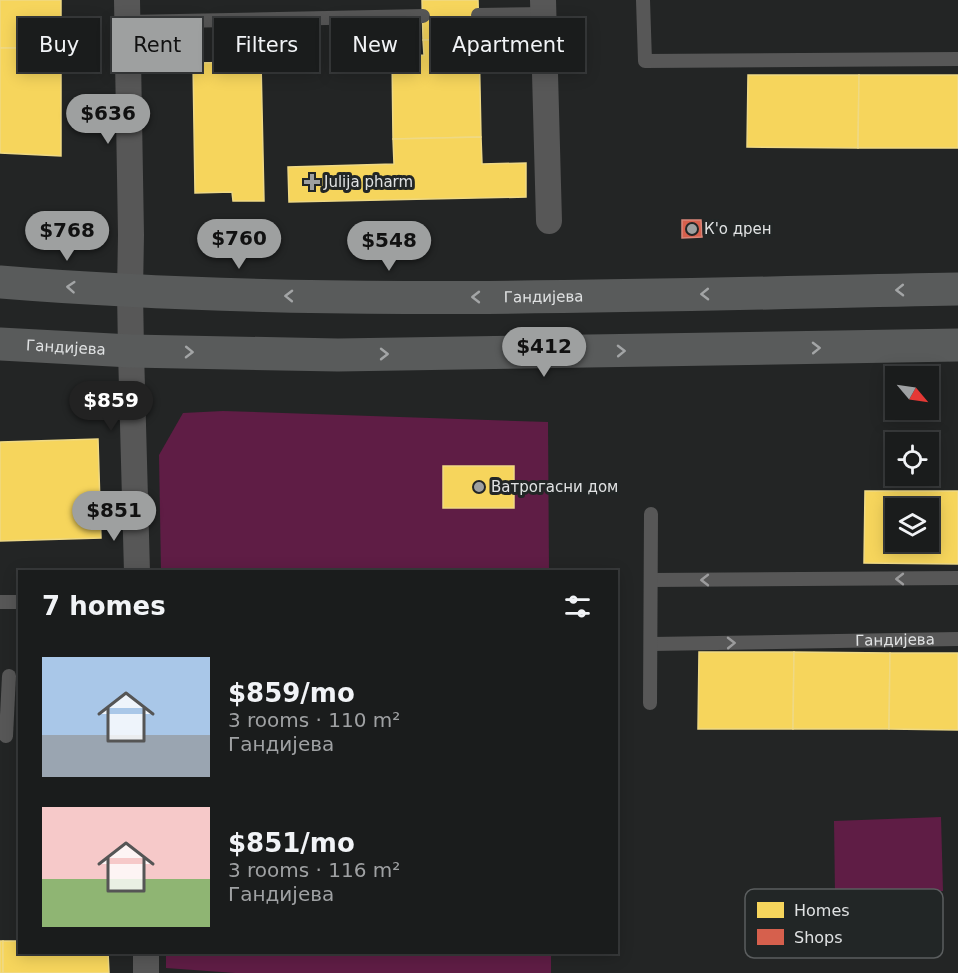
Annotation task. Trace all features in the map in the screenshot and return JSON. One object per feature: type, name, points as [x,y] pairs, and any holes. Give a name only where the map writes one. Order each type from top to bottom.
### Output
[{"type":"main road","name":"Гандијева","points":[[0,282],[130,291],[358,298],[958,288]]},
{"type":"main road","name":"Гандијева","points":[[0,344],[131,351],[338,355],[958,345]]},
{"type":"street","points":[[544,7],[549,221]]},
{"type":"street","points":[[127,11],[131,351],[137,570]]},
{"type":"street","points":[[146,954],[146,973]]},
{"type":"lane","points":[[643,0],[645,61],[958,59]]},
{"type":"lane","points":[[478,15],[544,7]]},
{"type":"lane","points":[[127,11],[423,16]]},
{"type":"lane","points":[[651,514],[651,703]]},
{"type":"lane","points":[[651,580],[958,578]]},
{"type":"lane","points":[[0,602],[18,602]]},
{"type":"lane","name":"Гандијева","points":[[652,644],[958,639]]},
{"type":"lane","points":[[6,736],[9,676]]},
{"type":"shaded area","points":[[223,411],[548,422],[549,570],[161,570],[159,455],[183,413]]},
{"type":"shaded area","points":[[941,817],[943,889],[835,889],[834,821]]},
{"type":"shaded area","points":[[166,954],[551,954],[551,973],[235,973],[166,968]]},
{"type":"building: Homes","points":[[0,0],[61,0],[61,18],[18,18],[18,48],[0,48]]},
{"type":"building: Homes","points":[[422,0],[478,0],[478,18],[431,18],[431,40],[423,40]]},
{"type":"building: Homes","points":[[423,40],[431,40],[431,72],[480,72],[481,137],[393,139],[392,72],[419,72],[419,55],[424,55]]},
{"type":"building: Homes","points":[[0,48],[18,48],[18,72],[61,72],[61,156],[0,153]]},
{"type":"building: Homes","points":[[202,63],[214,63],[214,72],[261,72],[264,201],[233,201],[232,192],[195,193],[193,72],[202,72]]},
{"type":"building: Homes","points":[[748,75],[859,75],[858,148],[747,147]]},
{"type":"building: Homes","points":[[859,75],[958,75],[958,148],[858,148]]},
{"type":"building: Homes","points":[[481,137],[482,164],[526,163],[526,197],[289,202],[288,167],[394,164],[393,139]]},
{"type":"building: Homes","points":[[98,439],[101,538],[0,541],[0,442]]},
{"type":"building: Homes","name":"Ватрогасни дом","points":[[443,466],[514,466],[514,508],[443,508]]},
{"type":"building: Homes","points":[[865,491],[958,491],[958,564],[864,563]]},
{"type":"building: Homes","points":[[699,652],[794,652],[793,729],[698,729]]},
{"type":"building: Homes","points":[[794,652],[890,653],[889,729],[793,729]]},
{"type":"building: Homes","points":[[890,653],[958,653],[958,730],[889,729]]},
{"type":"building: Homes","points":[[0,941],[3,941],[3,973],[0,973]]},
{"type":"building: Homes","points":[[3,941],[18,941],[18,954],[108,954],[109,973],[3,973]]},
{"type":"building: Shops","name":"К'о дрен","points":[[682,220],[701,220],[702,237],[682,238]]},
{"type":"place","name":"Julija pharm","points":[[312,182]]},
{"type":"place","name":"К'о дрен","points":[[692,229]]},
{"type":"place","name":"Ватрогасни дом","points":[[479,487]]}]
